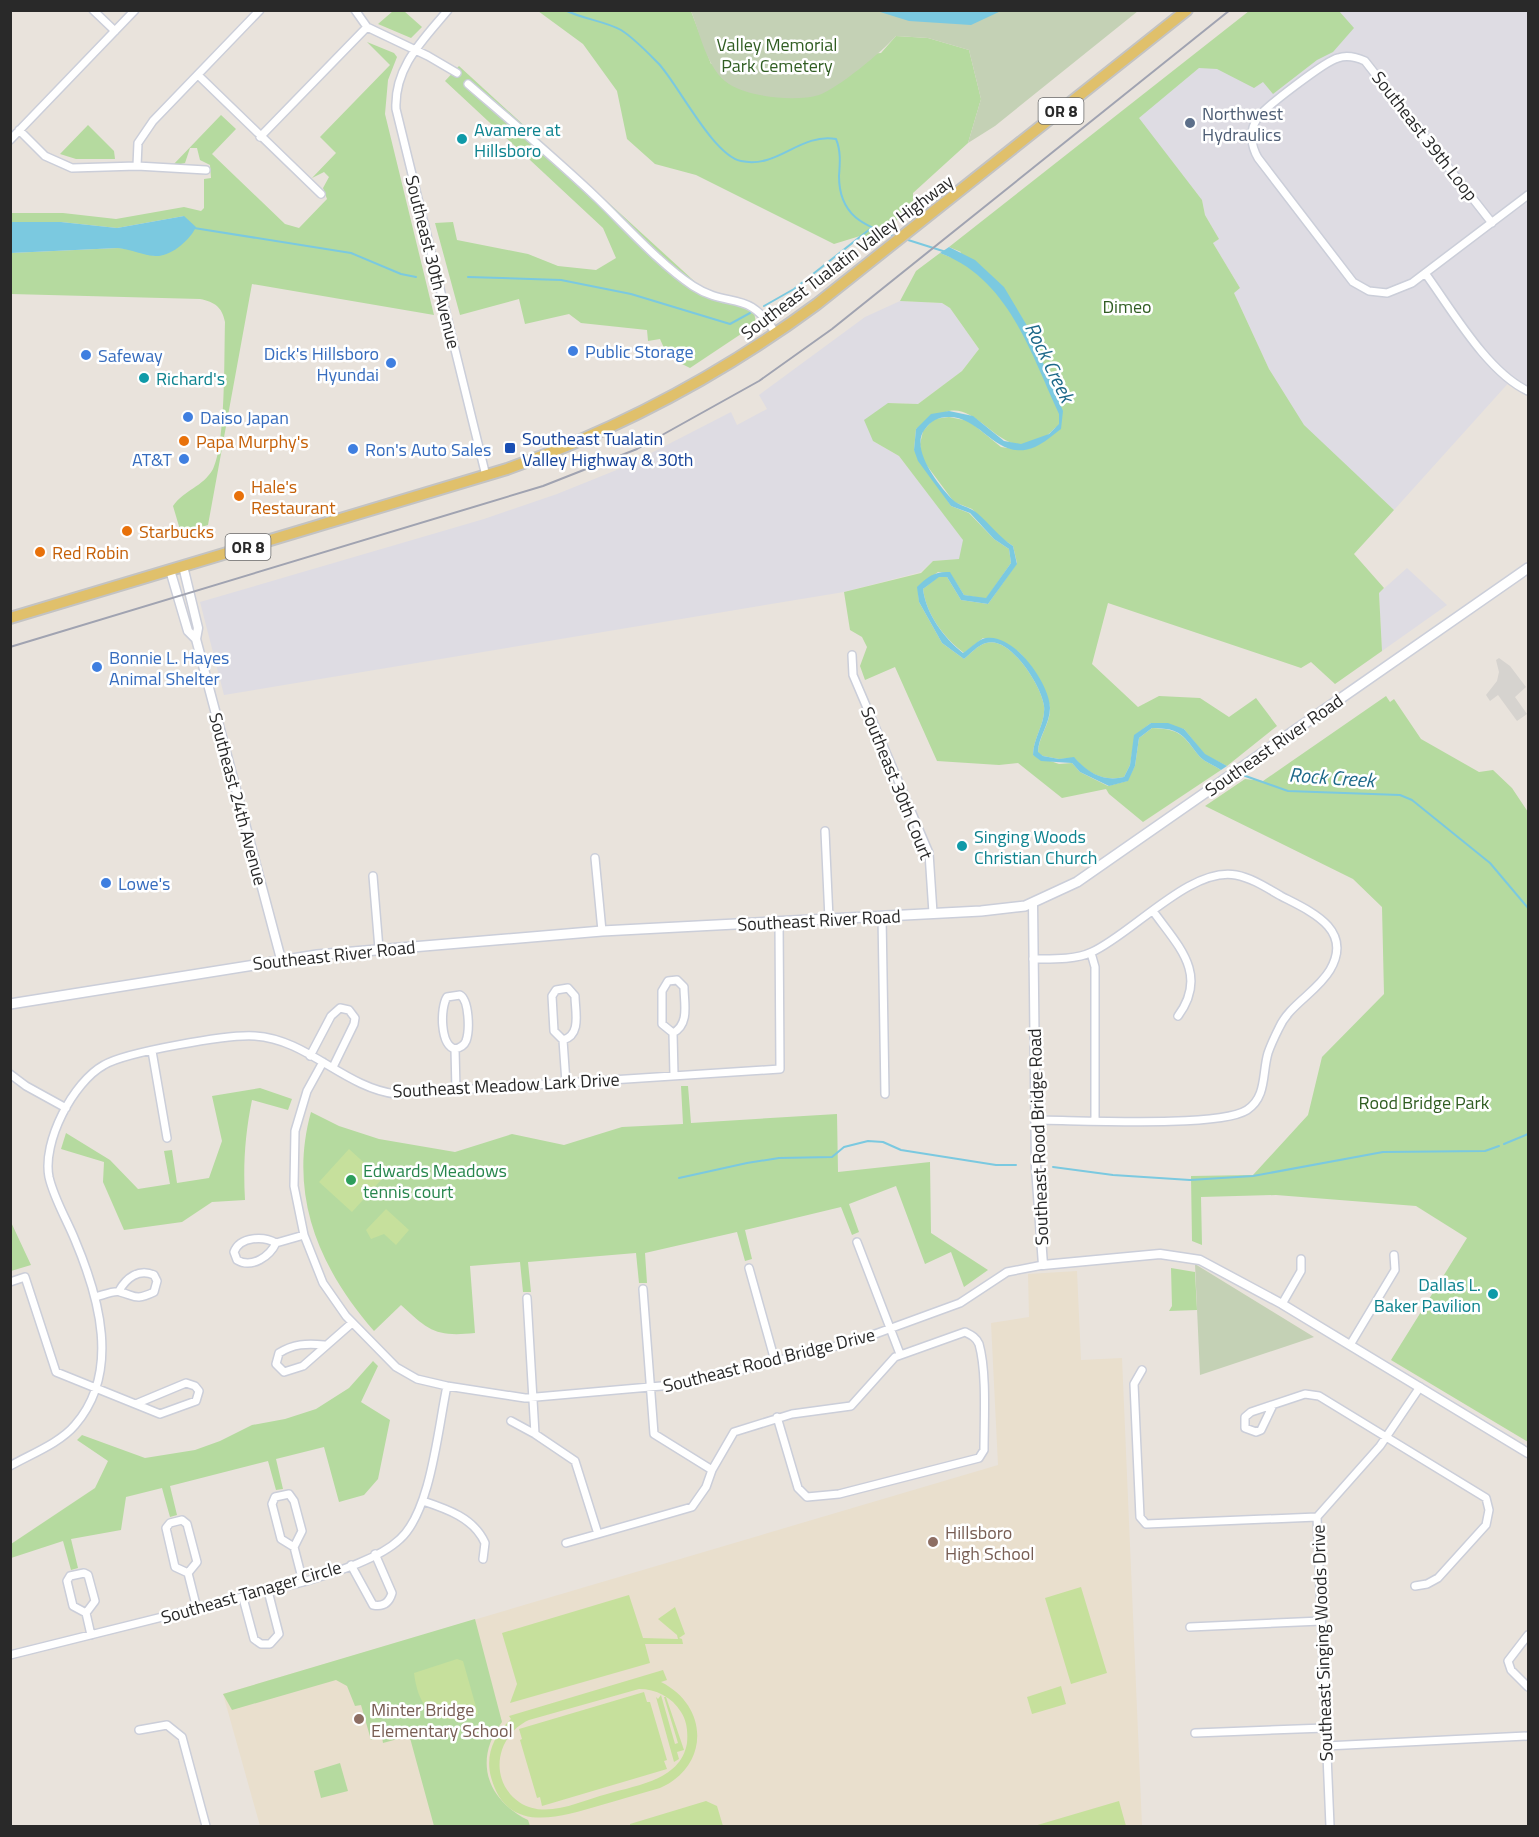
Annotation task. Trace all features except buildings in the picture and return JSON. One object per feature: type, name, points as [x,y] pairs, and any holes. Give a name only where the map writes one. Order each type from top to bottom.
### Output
[{"type":"main road","name":"Southeast Tualatin Valley Highway","points":[[10,618],[486,476],[582,441],[653,407],[720,371],[776,334],[873,260],[1187,10]]},
{"type":"main road","name":"Southeast River Road","points":[[10,1004],[280,959],[379,949],[602,931],[1009,908],[1033,903],[1077,882],[1528,568]]},
{"type":"street","points":[[93,10],[115,31]]},
{"type":"street","points":[[10,140],[135,10]]},
{"type":"street","points":[[137,166],[138,143],[153,121],[260,10]]},
{"type":"street","points":[[355,10],[367,27],[414,49],[457,73]]},
{"type":"street","name":"Southeast 30th Avenue","points":[[448,10],[414,49],[397,88],[397,119],[486,476]]},
{"type":"street","points":[[260,137],[367,27]]},
{"type":"street","name":"Southeast 39th Loop","points":[[1492,223],[1365,61],[1344,57],[1330,61],[1260,114],[1254,126],[1252,140],[1258,158],[1353,282],[1369,291],[1387,293],[1405,288],[1492,223],[1528,195]]},
{"type":"street","points":[[198,75],[321,194]]},
{"type":"street","points":[[468,84],[553,157],[686,281],[698,290],[744,302],[759,310],[776,334]]},
{"type":"street","points":[[19,130],[45,156],[72,168],[137,166],[206,170]]},
{"type":"street","points":[[1425,273],[1496,366],[1513,383],[1528,391]]},
{"type":"street","name":"Southeast 24th Avenue","points":[[183,566],[198,628],[196,639],[280,959]]},
{"type":"street","name":"Southeast 24th Avenue","points":[[170,570],[188,631],[196,639]]},
{"type":"street","name":"Southeast 30th Court","points":[[852,655],[853,675],[929,853],[933,913]]},
{"type":"street","points":[[825,831],[829,919]]},
{"type":"street","points":[[595,858],[602,931]]},
{"type":"street","points":[[1034,959],[1066,958],[1091,953],[1198,880],[1222,874],[1237,875],[1256,882],[1323,918],[1332,930],[1335,959],[1329,971],[1281,1024],[1268,1053],[1263,1087],[1257,1102],[1246,1111],[1230,1117],[1189,1120],[1036,1120]]},
{"type":"street","points":[[373,876],[379,949]]},
{"type":"street","name":"Southeast Rood Bridge Road","points":[[1033,903],[1036,1120],[1043,1265],[1160,1254],[1187,1256],[1213,1265],[1282,1304],[1528,1453]]},
{"type":"street","points":[[1153,912],[1190,966],[1190,989],[1187,1001],[1178,1016]]},
{"type":"street","points":[[882,916],[885,1094]]},
{"type":"street","name":"Southeast Meadow Lark Drive","points":[[10,1466],[75,1426],[94,1389],[103,1353],[104,1336],[95,1298],[85,1264],[50,1179],[48,1150],[66,1108],[89,1076],[103,1065],[128,1055],[256,1036],[282,1041],[387,1093],[780,1069],[779,922]]},
{"type":"street","points":[[1091,953],[1095,967],[1095,1120]]},
{"type":"street","points":[[673,1033],[681,1028],[685,1019],[684,987],[677,980],[668,981],[662,991],[662,1024],[673,1033],[674,1075]]},
{"type":"street","points":[[563,1040],[573,1036],[576,1029],[575,996],[568,988],[556,990],[552,996],[554,1031],[563,1040],[566,1083]]},
{"type":"street","points":[[459,994],[466,1002],[467,1037],[463,1045],[454,1049],[448,1047],[444,1040],[444,1004],[447,997],[459,994]]},
{"type":"street","points":[[310,1056],[331,1016],[340,1008],[349,1010],[355,1018],[354,1024],[333,1067]]},
{"type":"street","points":[[454,1049],[456,1090]]},
{"type":"street","points":[[152,1051],[167,1138]]},
{"type":"street","name":"Southeast Rood Bridge Drive","points":[[322,1062],[304,1100],[293,1150],[294,1186],[304,1235],[323,1282],[352,1323],[405,1373],[447,1386],[510,1397],[534,1397],[684,1384],[856,1341],[960,1303],[1001,1275],[1043,1265]]},
{"type":"street","points":[[10,1074],[26,1086],[66,1108]]},
{"type":"street","points":[[276,1243],[267,1257],[246,1263],[237,1260],[234,1252],[240,1243],[261,1237],[276,1243],[304,1235]]},
{"type":"street","points":[[857,1242],[900,1354]]},
{"type":"street","points":[[1350,1345],[1395,1270],[1394,1255]]},
{"type":"street","points":[[1282,1304],[1301,1271],[1301,1259]]},
{"type":"street","points":[[749,1268],[775,1361]]},
{"type":"street","points":[[95,1298],[119,1291],[131,1276],[144,1272],[154,1275],[157,1281],[154,1292],[148,1295],[135,1298],[119,1291]]},
{"type":"street","points":[[10,1282],[25,1277],[56,1372],[94,1389],[164,1414],[196,1401],[199,1391],[195,1386],[186,1383],[138,1403]]},
{"type":"street","points":[[643,1289],[654,1434],[712,1470]]},
{"type":"street","points":[[527,1298],[535,1434]]},
{"type":"street","points":[[324,1345],[303,1343],[285,1349],[279,1353],[276,1364],[284,1372],[303,1366],[324,1345],[352,1323]]},
{"type":"street","points":[[566,1543],[692,1507],[706,1487],[712,1470],[734,1432],[777,1418],[851,1406],[900,1354],[965,1332],[973,1335],[978,1343],[984,1392],[984,1450],[979,1458],[839,1494],[807,1497],[798,1488],[777,1418]]},
{"type":"street","points":[[1142,1370],[1134,1384],[1140,1517],[1146,1524],[1317,1517]]},
{"type":"street","name":"Southeast Tanager Circle","points":[[10,1655],[303,1582],[351,1565],[401,1539],[412,1525],[423,1501],[447,1386]]},
{"type":"street","name":"Southeast Singing Woods Drive","points":[[1330,1827],[1317,1517],[1388,1437],[1420,1387]]},
{"type":"street","points":[[1273,1405],[1261,1430],[1256,1432],[1245,1428],[1245,1417],[1273,1405],[1305,1394],[1319,1396],[1483,1495],[1488,1504],[1486,1525],[1438,1578],[1427,1584],[1414,1586]]},
{"type":"street","points":[[511,1421],[576,1461],[598,1534]]},
{"type":"street","points":[[294,1547],[281,1539],[272,1504],[275,1497],[289,1494],[294,1501],[302,1531],[294,1547],[303,1582]]},
{"type":"street","points":[[423,1501],[453,1512],[470,1523],[485,1543],[483,1559]]},
{"type":"street","points":[[182,1520],[187,1524],[197,1562],[188,1573],[175,1567],[166,1528],[170,1522],[182,1520]]},
{"type":"street","points":[[351,1565],[373,1605],[383,1605],[392,1593],[375,1554]]},
{"type":"street","points":[[86,1613],[95,1601],[88,1575],[84,1573],[70,1576],[67,1581],[73,1606],[86,1613],[91,1635]]},
{"type":"street","points":[[188,1573],[197,1609]]},
{"type":"street","points":[[243,1598],[254,1639],[261,1644],[270,1644],[279,1634],[268,1591]]},
{"type":"street","points":[[1190,1627],[1321,1621]]},
{"type":"street","points":[[1528,1635],[1508,1661],[1511,1670],[1528,1687]]},
{"type":"street","points":[[139,1730],[166,1725],[182,1737],[206,1827]]},
{"type":"street","points":[[1195,1732],[1325,1728]]},
{"type":"street","points":[[1326,1746],[1528,1736]]},
{"type":"shaded area","points":[[1249,11],[1528,11],[1528,387],[1512,379],[1394,510],[1304,426],[1269,369],[1234,293],[1240,288],[1213,243],[1219,239],[1205,215],[1202,200],[1138,118]]},
{"type":"shaded area","points":[[900,301],[942,303],[950,308],[979,349],[962,371],[918,404],[888,403],[873,441],[899,456],[964,540],[960,559],[933,561],[921,572],[844,592],[224,695],[200,602],[484,519],[557,494],[624,467],[731,412],[737,425],[767,409],[759,395],[865,317]]},
{"type":"shaded area","points":[[1407,568],[1447,605],[1382,651],[1379,593]]},
{"type":"shaded area","points":[[1499,658],[1510,666],[1526,687],[1515,697],[1527,714],[1517,721],[1498,695],[1490,701],[1486,695],[1497,681],[1499,672],[1496,660]]},
{"type":"shaded area","name":"Hillsboro High School","points":[[1077,1271],[1081,1360],[1122,1358],[1142,1826],[260,1826],[223,1694],[998,1465],[991,1323],[1029,1317],[1028,1274]]},
{"type":"green space","points":[[393,11],[404,11],[422,27],[411,38],[378,24]]},
{"type":"green space","points":[[538,11],[691,11],[711,64],[881,53],[896,36],[928,38],[969,50],[981,99],[968,143],[913,193],[913,208],[869,241],[860,236],[834,244],[696,175],[655,164],[627,139],[617,91],[583,44]]},
{"type":"green space","name":"Valley Memorial Park Cemetery","points":[[691,11],[1138,11],[995,126],[968,143],[981,99],[969,50],[928,38],[896,36],[859,69],[819,95],[798,98],[773,97],[748,92],[721,78],[710,61]]},
{"type":"green space","name":"Dimeo","points":[[1249,11],[1339,11],[1354,28],[1333,52],[1317,60],[1273,94],[1263,82],[1254,88],[1217,69],[1199,68],[1139,118],[1202,200],[1205,215],[1219,239],[1213,243],[1240,288],[1234,293],[1269,369],[1304,425],[1394,510],[1354,554],[1384,588],[1379,593],[1382,651],[1335,684],[1311,662],[1301,668],[1108,603],[1092,664],[1138,707],[1159,696],[1200,698],[1229,717],[1256,698],[1277,726],[1227,766],[1205,755],[1184,729],[1151,723],[1135,735],[1130,765],[1124,777],[1109,778],[1096,775],[1074,758],[1059,759],[1043,756],[1038,753],[1049,719],[1050,707],[1025,658],[1005,644],[983,638],[964,653],[943,633],[928,607],[923,589],[938,577],[947,577],[961,600],[988,604],[1017,563],[1013,546],[997,535],[972,509],[954,502],[922,459],[920,444],[923,431],[934,419],[949,417],[969,421],[1001,447],[1021,450],[1050,437],[1056,427],[1039,441],[1024,445],[1011,443],[962,412],[945,412],[916,429],[914,450],[951,506],[969,513],[994,539],[1009,549],[1011,563],[986,599],[964,595],[950,573],[938,572],[918,587],[919,602],[942,643],[964,659],[983,644],[995,643],[1005,647],[1023,664],[1037,687],[1044,706],[1033,755],[1059,764],[1072,763],[1080,772],[1108,786],[1127,781],[1135,766],[1139,738],[1152,728],[1170,730],[1181,735],[1202,759],[1221,770],[1143,822],[1106,789],[1062,798],[1018,763],[999,765],[937,761],[895,667],[865,680],[860,666],[867,647],[862,637],[850,630],[844,592],[921,573],[933,561],[959,559],[963,540],[899,456],[873,441],[864,420],[888,403],[918,404],[962,371],[979,349],[950,308],[942,303],[900,301],[916,271],[940,253],[955,259],[961,252],[949,247]]},
{"type":"green space","points":[[367,42],[394,53],[397,57],[388,80],[385,114],[434,315],[252,284],[208,525],[181,533],[173,506],[209,475],[217,457],[224,398],[225,322],[222,312],[214,304],[200,299],[11,294],[11,253],[118,248],[134,249],[155,256],[184,216],[117,228],[61,222],[11,222],[11,213],[63,213],[116,219],[184,207],[201,211],[204,208],[204,179],[211,178],[210,165],[200,160],[197,148],[190,148],[185,163],[172,166],[221,115],[236,129],[212,154],[285,224],[299,228],[327,199],[323,188],[329,177],[324,172],[312,178],[336,153],[320,137],[390,65]]},
{"type":"green space","points":[[459,66],[705,291],[745,300],[753,305],[756,324],[690,368],[668,357],[660,339],[648,341],[647,330],[581,323],[569,314],[525,324],[519,299],[460,315],[435,223],[453,222],[457,240],[528,254],[558,266],[596,270],[616,258],[603,228],[445,81]]},
{"type":"green space","points":[[88,125],[114,151],[115,159],[76,159],[60,154]]},
{"type":"green space","name":"Rood Bridge Park","points":[[1386,696],[1390,702],[1394,699],[1421,739],[1479,772],[1493,770],[1512,788],[1528,812],[1528,1442],[1391,1360],[1467,1238],[1416,1206],[1276,1195],[1201,1197],[1202,1245],[1192,1241],[1191,1176],[1253,1175],[1308,1115],[1322,1057],[1384,994],[1382,907],[1353,879],[1205,806],[1245,779],[1263,781]]},
{"type":"green space","points":[[681,1086],[688,1086],[691,1123],[837,1114],[838,1172],[930,1162],[931,1233],[988,1270],[964,1287],[951,1252],[925,1264],[896,1186],[849,1204],[859,1232],[852,1235],[841,1207],[745,1230],[752,1259],[745,1261],[737,1232],[645,1253],[647,1283],[639,1283],[636,1253],[528,1262],[531,1292],[523,1292],[520,1262],[470,1266],[475,1333],[451,1334],[434,1330],[419,1321],[401,1305],[374,1331],[338,1282],[324,1256],[313,1229],[306,1201],[303,1172],[305,1143],[311,1112],[339,1126],[379,1139],[455,1152],[512,1134],[564,1145],[622,1127],[683,1124]]},
{"type":"green space","points":[[260,1088],[292,1099],[288,1110],[252,1100],[245,1150],[245,1200],[212,1202],[182,1222],[124,1230],[103,1182],[104,1162],[61,1149],[66,1133],[110,1160],[138,1189],[170,1184],[164,1151],[172,1150],[177,1183],[209,1178],[222,1141],[212,1096]]},
{"type":"green space","name":"Edwards Meadows tennis court","points":[[349,1149],[382,1179],[352,1212],[319,1182]]},
{"type":"green space","points":[[386,1209],[409,1230],[396,1245],[384,1234],[371,1239],[366,1230]]},
{"type":"green space","points":[[10,1220],[31,1265],[11,1271],[10,1271]]},
{"type":"green space","points":[[1195,1264],[1314,1337],[1200,1375]]},
{"type":"green space","points":[[1171,1268],[1195,1272],[1197,1310],[1169,1311],[1172,1306]]},
{"type":"green space","points":[[373,1361],[378,1366],[361,1402],[390,1420],[378,1479],[364,1495],[339,1502],[324,1447],[276,1459],[283,1489],[276,1490],[268,1461],[170,1486],[177,1515],[170,1517],[162,1488],[126,1497],[121,1530],[71,1539],[78,1568],[71,1570],[63,1541],[11,1558],[11,1544],[95,1488],[108,1461],[77,1440],[82,1435],[145,1458],[195,1450],[252,1425],[285,1419],[316,1409],[349,1388]]},
{"type":"green space","points":[[1081,1587],[1107,1673],[1071,1684],[1045,1598]]},
{"type":"green space","points":[[629,1595],[643,1638],[678,1639],[677,1635],[658,1619],[675,1607],[685,1634],[679,1638],[682,1639],[683,1644],[645,1644],[650,1663],[510,1703],[517,1684],[502,1633]]},
{"type":"green space","points":[[475,1619],[502,1722],[493,1736],[488,1751],[489,1778],[503,1802],[528,1820],[530,1826],[434,1826],[410,1738],[405,1737],[383,1743],[382,1737],[371,1740],[361,1705],[355,1706],[347,1686],[336,1680],[232,1710],[223,1694]]},
{"type":"green space","points":[[457,1659],[463,1661],[478,1714],[464,1718],[442,1718],[433,1714],[426,1707],[417,1687],[414,1673]]},
{"type":"green space","points":[[663,1670],[667,1680],[661,1682],[677,1693],[688,1706],[695,1720],[697,1736],[695,1751],[688,1766],[676,1778],[660,1788],[567,1815],[535,1817],[521,1814],[508,1807],[498,1795],[491,1777],[489,1761],[492,1746],[511,1719],[509,1716]],"holes":[[[645,1689],[657,1692],[673,1702],[686,1723],[687,1743],[683,1755],[667,1773],[644,1784],[551,1809],[529,1807],[509,1793],[503,1782],[500,1758],[509,1736],[518,1727],[529,1720]]]},
{"type":"green space","points":[[1061,1686],[1066,1704],[1032,1714],[1027,1697]]},
{"type":"green space","points":[[644,1692],[647,1702],[650,1702],[667,1760],[664,1761],[667,1769],[542,1806],[540,1797],[537,1798],[520,1740],[522,1739],[519,1729]]},
{"type":"green space","points":[[661,1695],[675,1744],[678,1743],[664,1697],[666,1697],[684,1750],[677,1752],[679,1759],[674,1762],[656,1697],[658,1699]]},
{"type":"green space","points":[[340,1763],[348,1791],[321,1798],[314,1771]]},
{"type":"green space","points":[[706,1801],[717,1806],[723,1826],[630,1826],[630,1824]]},
{"type":"green space","points":[[1119,1801],[1126,1826],[1034,1826]]},
{"type":"water","points":[[877,11],[1001,11],[971,25],[909,21]]},
{"type":"water","points":[[184,216],[196,227],[179,247],[161,256],[151,256],[118,248],[11,253],[11,222],[61,222],[117,228]]},
{"type":"water","points":[[949,247],[975,260],[1004,287],[1029,329],[1063,411],[1061,429],[1035,447],[1022,450],[1010,449],[1000,444],[960,419],[941,418],[932,422],[925,429],[921,437],[923,456],[940,486],[958,504],[977,513],[1013,546],[1017,564],[988,604],[961,600],[947,577],[939,577],[923,589],[932,616],[943,633],[963,653],[983,639],[997,639],[1008,643],[1028,662],[1044,686],[1050,708],[1038,752],[1043,756],[1059,759],[1074,757],[1096,775],[1109,778],[1124,777],[1130,765],[1134,735],[1151,723],[1168,723],[1184,729],[1205,754],[1227,766],[1221,770],[1200,757],[1181,735],[1162,728],[1152,728],[1139,738],[1135,766],[1128,781],[1109,786],[1080,772],[1072,763],[1041,761],[1033,755],[1044,706],[1037,687],[1023,664],[1005,647],[995,643],[983,644],[964,659],[942,643],[919,602],[917,587],[932,575],[940,572],[950,572],[964,595],[986,598],[1011,563],[1009,549],[994,539],[970,513],[951,506],[918,461],[914,450],[916,429],[931,414],[949,411],[973,416],[1004,441],[1021,444],[1049,434],[1059,424],[1059,414],[1014,320],[984,280],[964,265],[940,253]]},
{"type":"waterway","name":"Rock Creek","points":[[565,10],[615,27],[636,41],[659,64],[708,133],[730,156],[741,161],[754,162],[778,156],[811,141],[836,139],[840,162],[840,189],[848,210],[864,223],[897,237]]},
{"type":"waterway","points":[[194,228],[351,253],[401,274],[416,277]]},
{"type":"waterway","points":[[764,306],[794,289],[870,229]]},
{"type":"waterway","name":"Rock Creek","points":[[905,239],[946,252]]},
{"type":"waterway","points":[[468,277],[561,280],[631,294],[730,324],[750,313]]},
{"type":"waterway","name":"Rock Creek","points":[[1237,773],[1288,791],[1400,795],[1412,800],[1490,863],[1528,908]]},
{"type":"waterway","points":[[1504,1144],[1528,1134]]},
{"type":"waterway","points":[[679,1178],[779,1158],[832,1157],[844,1147],[868,1141],[883,1142],[901,1150],[996,1165],[1016,1165]]},
{"type":"waterway","points":[[1053,1167],[1113,1175],[1190,1180],[1253,1176],[1383,1152],[1485,1151],[1499,1146]]},
{"type":"railway","points":[[10,647],[543,486],[637,449],[759,381],[832,329],[1230,10]]},
{"type":"place","name":"Northwest Hydraulics","points":[[1190,123]]},
{"type":"place","name":"Avamere at Hillsboro","points":[[462,139]]},
{"type":"place","name":"Public Storage","points":[[573,351]]},
{"type":"place","name":"Safeway","points":[[86,355]]},
{"type":"place","name":"Dick's Hillsboro Hyundai","points":[[391,363]]},
{"type":"place","name":"Richard's","points":[[144,378]]},
{"type":"place","name":"Daiso Japan","points":[[188,417]]},
{"type":"place","name":"Papa Murphy's","points":[[184,441]]},
{"type":"place","name":"Southeast Tualatin Valley Highway & 30th","points":[[510,448]]},
{"type":"place","name":"Ron's Auto Sales","points":[[353,449]]},
{"type":"place","name":"AT&T","points":[[184,459]]},
{"type":"place","name":"Hale's Restaurant","points":[[239,496]]},
{"type":"place","name":"Starbucks","points":[[127,531]]},
{"type":"place","name":"Red Robin","points":[[40,552]]},
{"type":"place","name":"Bonnie L. Hayes Animal Shelter","points":[[97,667]]},
{"type":"place","name":"Singing Woods Christian Church","points":[[962,846]]},
{"type":"place","name":"Lowe's","points":[[106,883]]},
{"type":"place","name":"Edwards Meadows tennis court","points":[[351,1180]]},
{"type":"place","name":"Dallas L. Baker Pavilion","points":[[1493,1294]]},
{"type":"place","name":"Hillsboro High School","points":[[933,1542]]},
{"type":"place","name":"Minter Bridge Elementary School","points":[[359,1719]]}]
